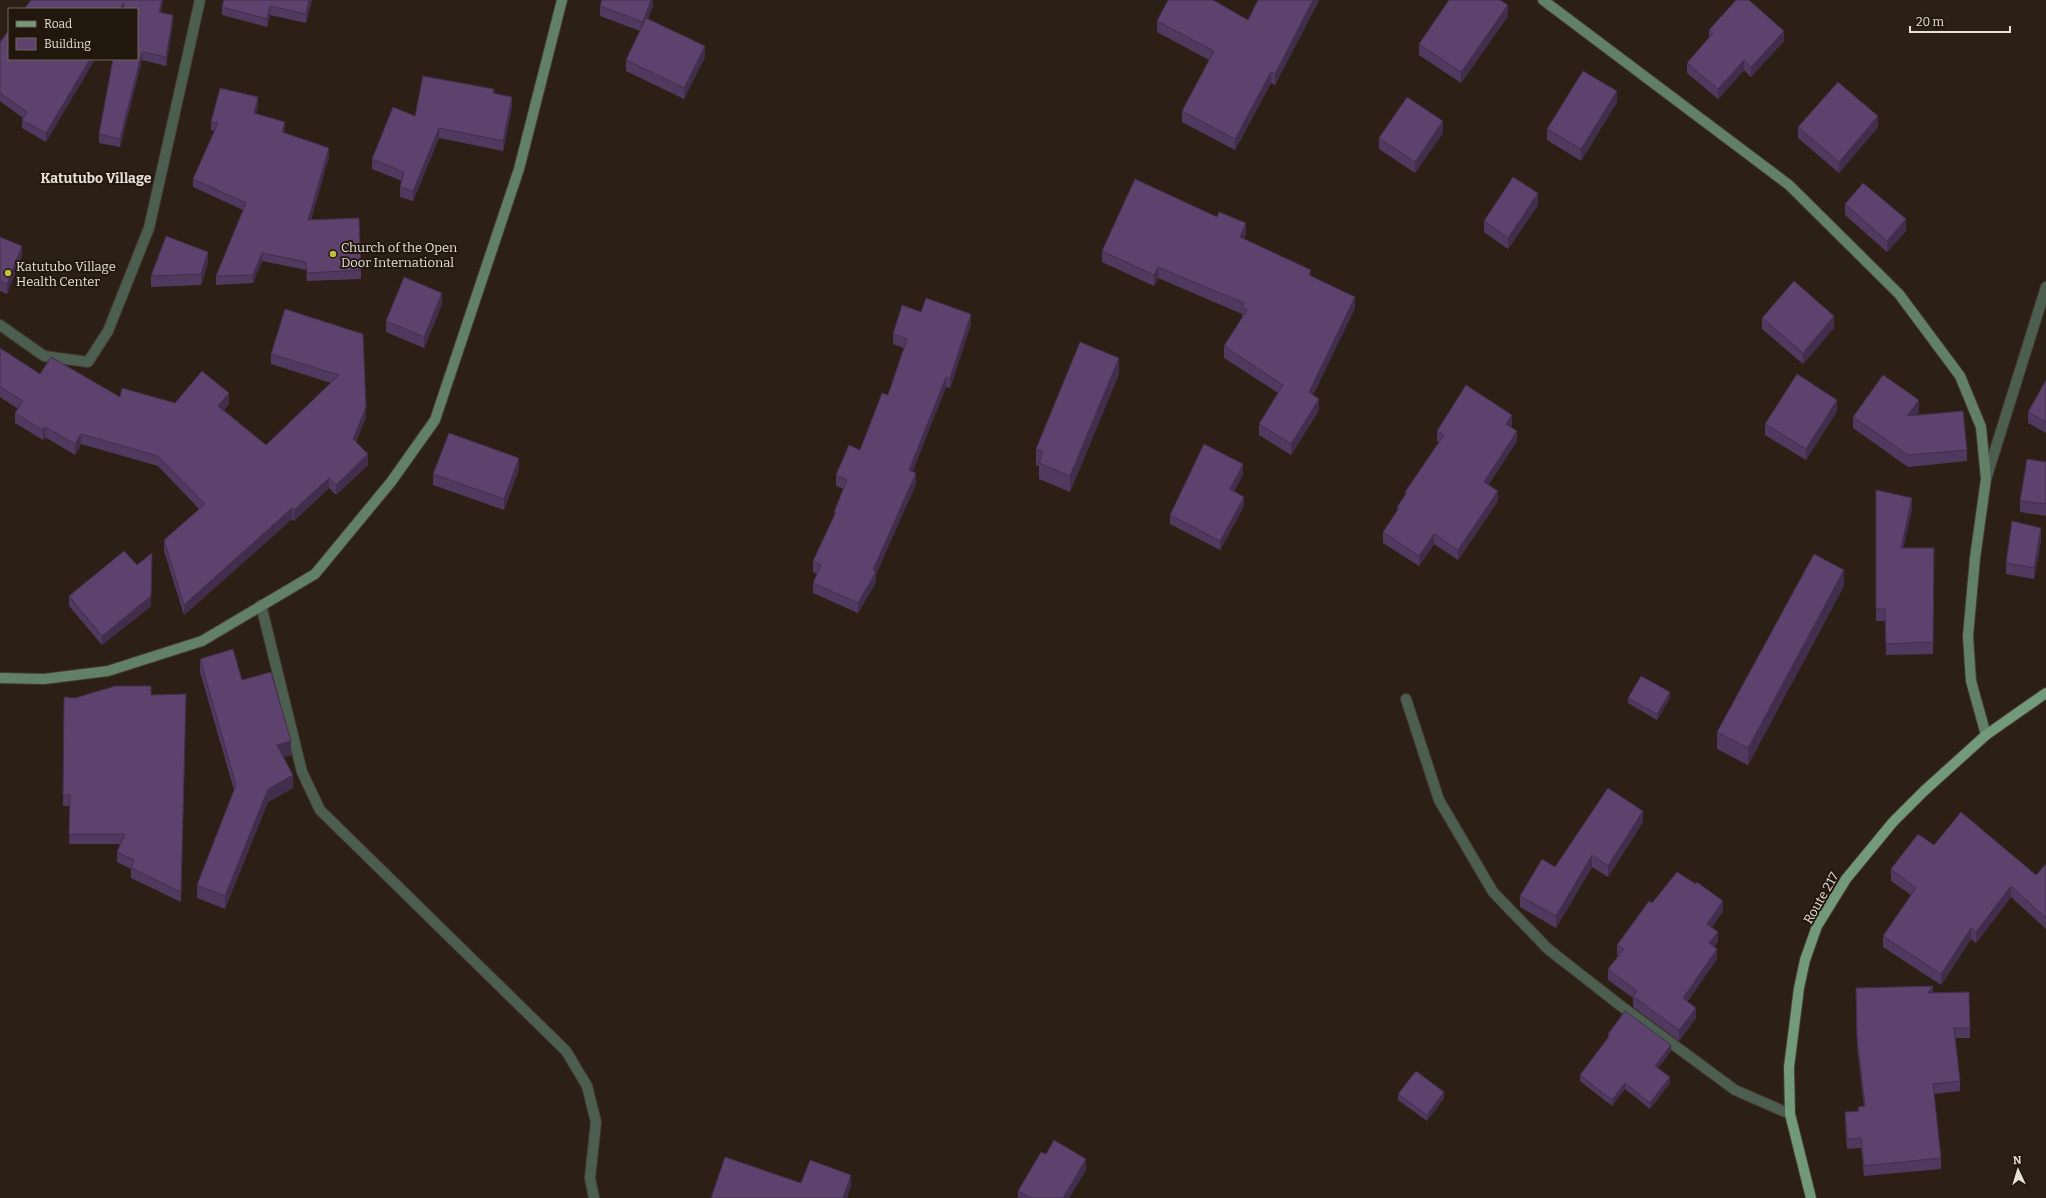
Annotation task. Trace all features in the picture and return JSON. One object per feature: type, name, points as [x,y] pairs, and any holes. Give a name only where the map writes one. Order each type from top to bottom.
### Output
[{"type":"main road","name":"Route 217","points":[[1811,1198],[1790,1114],[1789,1067],[1799,988],[1805,960],[1818,926],[1846,879],[1893,822],[1924,791],[1986,735],[2046,693]]},
{"type":"street","points":[[0,325],[44,356],[88,362],[108,331],[149,228],[200,0]]},
{"type":"street","points":[[0,678],[44,679],[108,671],[202,641],[315,574],[391,482],[435,420],[520,168],[562,0]]},
{"type":"street","points":[[1543,0],[1789,184],[1899,294],[1960,376],[1981,426],[1986,479]]},
{"type":"street","points":[[1986,735],[1971,681],[1968,636],[1975,558],[1986,479],[2046,287]]},
{"type":"street","points":[[261,606],[302,772],[320,810],[566,1051],[587,1086],[596,1122],[590,1178],[594,1198]]},
{"type":"street","points":[[1406,700],[1439,800],[1493,892],[1548,949],[1621,1006],[1735,1090],[1790,1114]]},
{"type":"building","points":[[31,0],[162,0],[159,12],[173,15],[166,57],[142,52],[120,139],[99,134],[113,60],[138,60],[138,8],[123,8],[124,3],[121,8],[25,8]]},
{"type":"building","points":[[224,0],[309,0],[306,14],[270,6],[267,19],[222,7]]},
{"type":"building","points":[[602,0],[651,0],[643,22],[600,6]]},
{"type":"building","points":[[1168,0],[1213,0],[1248,20],[1258,0],[1313,0],[1275,74],[1271,72],[1235,139],[1182,111],[1214,51],[1157,21]]},
{"type":"building","points":[[1449,0],[1500,0],[1508,5],[1461,72],[1419,44]]},
{"type":"building","points":[[1736,0],[1749,0],[1784,31],[1751,67],[1744,60],[1718,89],[1687,63],[1713,33],[1709,30]]},
{"type":"building","points":[[646,18],[705,46],[684,88],[626,60]]},
{"type":"building","points":[[8,31],[8,60],[89,60],[46,133],[22,120],[27,112],[0,93],[0,42]]},
{"type":"building","points":[[1583,71],[1617,91],[1581,149],[1547,129]]},
{"type":"building","points":[[423,76],[494,89],[493,93],[512,97],[503,141],[439,128],[413,191],[400,187],[404,172],[372,159],[393,107],[415,116]]},
{"type":"building","points":[[1838,82],[1878,116],[1839,162],[1798,127]]},
{"type":"building","points":[[220,88],[258,97],[254,113],[285,122],[282,132],[329,148],[308,220],[359,218],[361,270],[307,273],[306,262],[262,253],[253,275],[216,276],[246,203],[193,179],[218,123],[211,122]]},
{"type":"building","points":[[1407,97],[1443,121],[1415,162],[1379,138]]},
{"type":"building","points":[[1513,177],[1538,193],[1508,238],[1484,221]]},
{"type":"building","points":[[1135,179],[1217,217],[1219,212],[1246,223],[1240,237],[1311,270],[1309,275],[1355,297],[1309,392],[1319,399],[1291,444],[1259,424],[1283,385],[1224,346],[1247,310],[1242,308],[1244,303],[1158,267],[1154,275],[1102,251]]},
{"type":"building","points":[[1863,183],[1906,219],[1887,241],[1845,204]]},
{"type":"building","points":[[166,236],[208,252],[201,274],[151,276]]},
{"type":"building","name":"Katutubo Village Health Center","points":[[0,237],[22,246],[7,284],[0,281]]},
{"type":"building","points":[[404,277],[442,293],[424,337],[386,321]]},
{"type":"building","points":[[1794,281],[1834,316],[1803,353],[1762,318]]},
{"type":"building","points":[[926,298],[971,314],[950,378],[946,377],[909,470],[916,473],[873,570],[876,572],[858,603],[813,583],[821,565],[813,561],[836,512],[834,512],[847,480],[836,475],[849,445],[860,450],[882,393],[888,395],[907,339],[893,334],[902,305],[921,312]]},
{"type":"building","points":[[285,309],[363,334],[366,407],[353,439],[368,454],[336,485],[329,478],[294,510],[292,508],[184,605],[164,540],[205,504],[158,456],[81,434],[75,444],[45,427],[43,430],[15,413],[23,401],[0,387],[0,348],[40,374],[51,357],[120,397],[122,388],[175,403],[202,371],[229,393],[218,406],[266,445],[339,375],[271,354]]},
{"type":"building","points":[[1080,342],[1119,358],[1070,476],[1039,463],[1043,452],[1036,449]]},
{"type":"building","points":[[1797,374],[1837,400],[1806,449],[1765,424]]},
{"type":"building","points":[[1883,375],[1919,400],[1907,416],[1963,411],[1967,450],[1908,455],[1853,417]]},
{"type":"building","points":[[2046,380],[2046,422],[2028,412]]},
{"type":"building","points":[[1466,385],[1512,415],[1506,424],[1517,431],[1484,482],[1498,491],[1458,550],[1434,534],[1419,556],[1383,532],[1399,508],[1397,507],[1407,493],[1405,492],[1444,435],[1437,431]]},
{"type":"building","points":[[449,433],[519,458],[504,499],[433,474]]},
{"type":"building","points":[[1204,444],[1243,464],[1230,489],[1244,497],[1220,541],[1170,515]]},
{"type":"building","points":[[2027,459],[2046,462],[2046,504],[2020,501]]},
{"type":"building","points":[[1876,490],[1912,498],[1901,548],[1934,548],[1933,642],[1886,644],[1885,609],[1876,609]]},
{"type":"building","points":[[2012,521],[2041,528],[2034,568],[2006,563]]},
{"type":"building","points":[[124,551],[137,565],[152,553],[151,596],[102,636],[69,596]]},
{"type":"building","points":[[1814,554],[1844,570],[1748,748],[1717,732]]},
{"type":"building","points":[[233,649],[242,680],[271,672],[291,741],[277,745],[293,775],[268,789],[225,896],[197,885],[236,785],[200,659]]},
{"type":"building","points":[[1641,676],[1670,692],[1657,714],[1628,698]]},
{"type":"building","points":[[115,686],[151,686],[151,695],[186,694],[181,892],[131,868],[134,860],[117,852],[125,834],[69,834],[70,795],[63,795],[64,697],[75,698]]},
{"type":"building","points":[[1608,788],[1643,811],[1608,866],[1592,855],[1556,916],[1520,896],[1542,859],[1555,867]]},
{"type":"building","points":[[1961,812],[2036,875],[2046,864],[2046,918],[2011,886],[1976,932],[1971,928],[1941,974],[1883,936],[1916,888],[1891,869],[1918,834],[1934,845]]},
{"type":"building","points":[[1677,872],[1696,884],[1697,882],[1723,901],[1707,924],[1718,932],[1709,943],[1717,949],[1683,998],[1696,1008],[1679,1030],[1633,996],[1637,991],[1608,969],[1624,949],[1617,945],[1649,901],[1652,903]]},
{"type":"building","points":[[1933,986],[1928,993],[1969,992],[1970,1028],[1954,1028],[1960,1081],[1933,1084],[1941,1158],[1864,1166],[1861,1138],[1847,1139],[1845,1112],[1859,1111],[1858,1107],[1865,1106],[1857,1037],[1856,988]]},
{"type":"building","points":[[1625,1011],[1671,1045],[1655,1066],[1670,1077],[1650,1103],[1625,1083],[1612,1100],[1580,1075],[1610,1035],[1608,1034]]},
{"type":"building","points":[[1416,1071],[1444,1092],[1427,1115],[1398,1094]]},
{"type":"building","points":[[1054,1140],[1086,1159],[1063,1198],[1031,1198],[1018,1191],[1041,1152],[1046,1154]]},
{"type":"building","points":[[725,1157],[801,1183],[810,1160],[851,1175],[843,1198],[711,1198]]},
{"type":"place","name":"Church of the Open Door International","points":[[333,254]]},
{"type":"place","name":"Katutubo Village Health Center","points":[[8,273]]},
{"type":"district","name":"Katutubo Village","points":[[96,178]]}]
